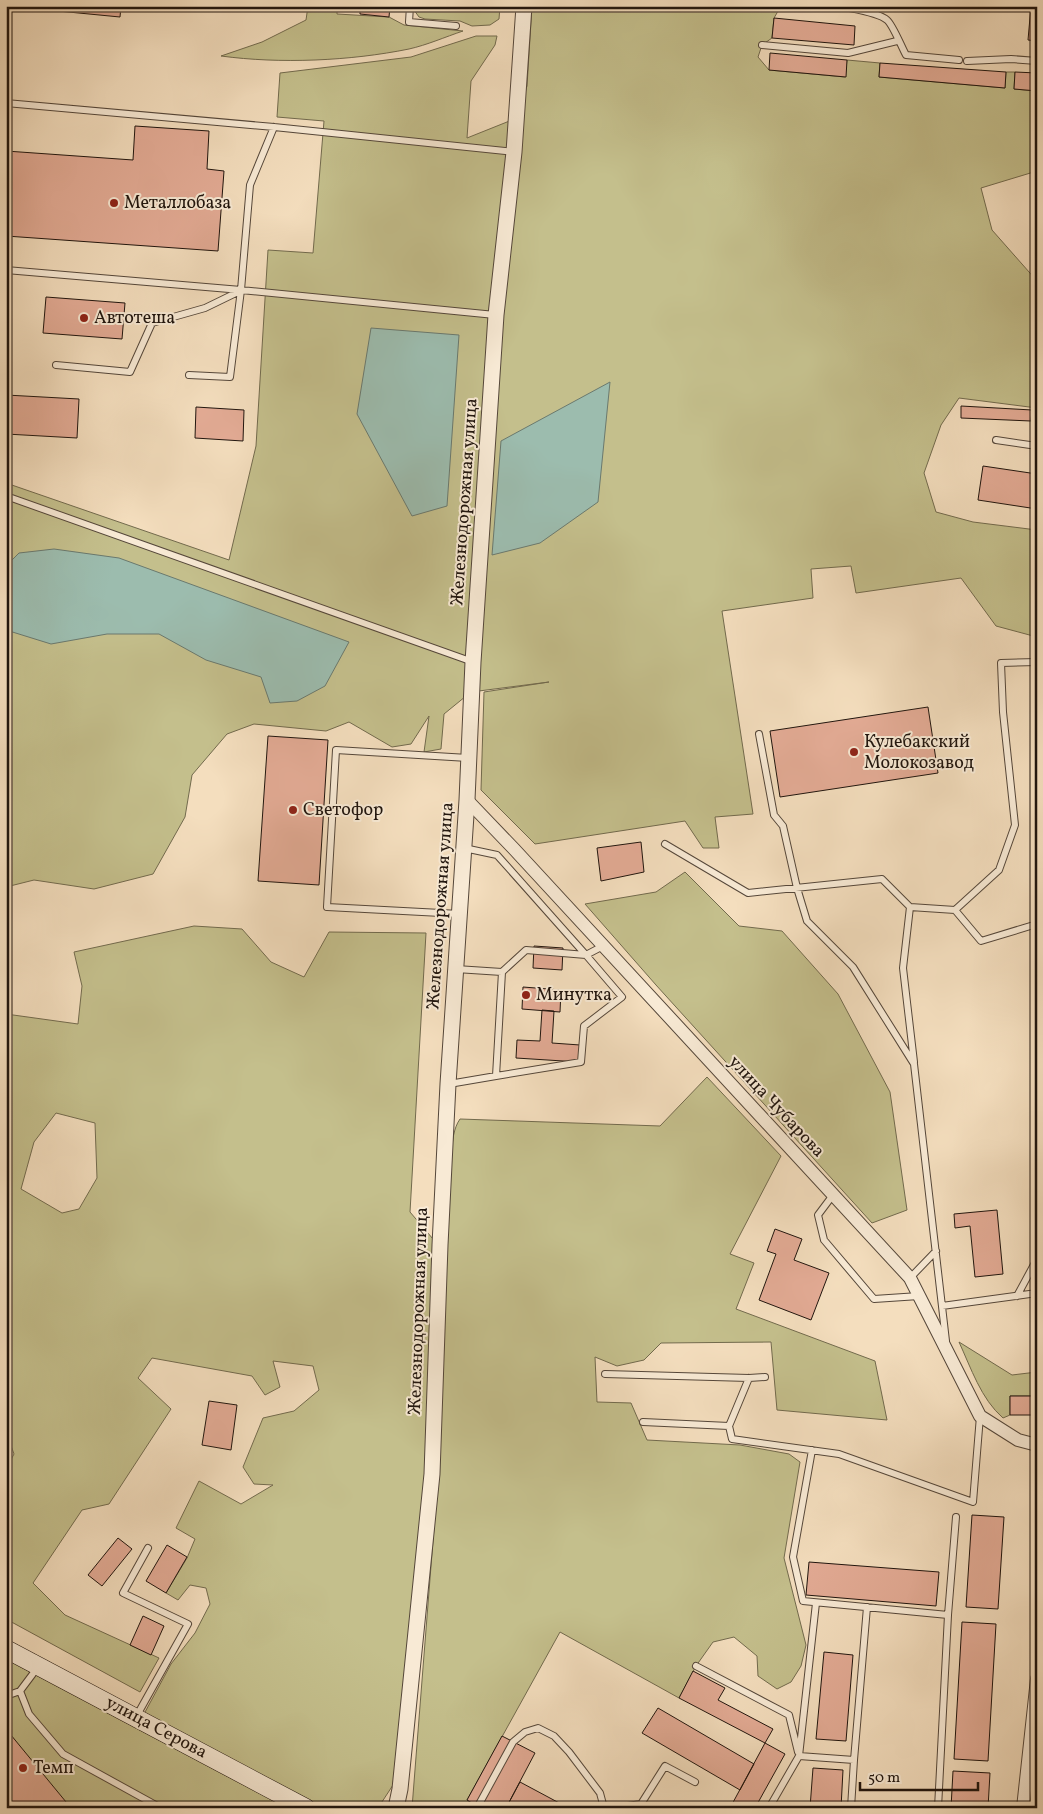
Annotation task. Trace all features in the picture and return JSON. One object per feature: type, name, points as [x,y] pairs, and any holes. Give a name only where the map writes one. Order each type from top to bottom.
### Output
[{"type":"main road","name":"улица Серова","points":[[6,1649],[306,1808]]},
{"type":"street","name":"Железнодорожная улица","points":[[396,1808],[400,1790],[432,1474],[448,1084],[467,800],[473,662],[496,315],[514,152],[524,6]]},
{"type":"street","name":"улица Чубарова","points":[[467,800],[910,1278],[980,1416]]},
{"type":"street","points":[[980,1416],[1018,1440],[1037,1445]]},
{"type":"street","points":[[1023,1808],[1037,1679]]},
{"type":"lane","points":[[410,6],[409,22],[456,26]]},
{"type":"lane","points":[[840,6],[886,19],[893,28],[897,40],[906,55],[959,60]]},
{"type":"lane","points":[[762,45],[848,53],[897,40]]},
{"type":"lane","points":[[967,61],[1011,59],[1037,61]]},
{"type":"lane","points":[[6,103],[274,127],[514,152]]},
{"type":"lane","points":[[189,375],[230,377],[241,290],[250,185],[274,127]]},
{"type":"lane","points":[[6,270],[241,290],[496,315]]},
{"type":"lane","points":[[56,365],[130,372],[152,323],[205,308],[241,290]]},
{"type":"lane","points":[[996,440],[1037,446]]},
{"type":"lane","points":[[6,496],[473,662]]},
{"type":"lane","points":[[955,910],[999,870],[1015,825],[1003,712],[1001,663],[1037,662]]},
{"type":"lane","points":[[759,734],[774,815],[783,826],[797,888],[807,920],[853,967],[914,1064]]},
{"type":"lane","points":[[460,914],[326,907],[336,750],[469,758]]},
{"type":"lane","points":[[665,844],[748,893],[882,879],[910,907],[955,910],[981,940],[1037,924]]},
{"type":"lane","points":[[448,1084],[581,1062],[584,1026],[622,997],[498,856],[464,848]]},
{"type":"lane","points":[[910,907],[903,968],[947,1352]]},
{"type":"lane","points":[[496,1076],[502,972],[526,950],[586,955],[603,946]]},
{"type":"lane","points":[[456,969],[502,972]]},
{"type":"lane","points":[[833,1195],[818,1215],[824,1240],[874,1299],[919,1296]]},
{"type":"lane","points":[[910,1278],[936,1251]]},
{"type":"lane","points":[[1017,1296],[1037,1259]]},
{"type":"lane","points":[[942,1306],[1037,1293]]},
{"type":"lane","points":[[605,1374],[765,1377]]},
{"type":"lane","points":[[749,1378],[729,1426],[732,1439],[840,1454],[973,1502],[980,1416]]},
{"type":"lane","points":[[642,1422],[729,1426]]},
{"type":"lane","points":[[812,1450],[793,1557],[803,1602],[948,1615]]},
{"type":"lane","points":[[938,1808],[948,1615],[956,1517]]},
{"type":"lane","points":[[135,1718],[188,1624],[123,1593],[148,1548]]},
{"type":"lane","points":[[769,1808],[800,1756],[816,1602]]},
{"type":"lane","points":[[851,1808],[867,1607]]},
{"type":"lane","points":[[6,1696],[20,1691],[39,1666]]},
{"type":"lane","points":[[696,1666],[789,1714],[800,1756]]},
{"type":"lane","points":[[20,1691],[29,1714],[63,1754],[161,1808]]},
{"type":"lane","points":[[477,1808],[513,1742],[526,1732],[538,1728],[554,1736],[569,1752],[600,1793],[604,1808]]},
{"type":"lane","points":[[800,1756],[854,1760]]},
{"type":"lane","points":[[614,1808],[642,1804],[665,1766],[695,1782]]},
{"type":"shaded area","points":[[308,6],[337,6],[337,14],[389,17],[404,25],[463,31],[416,47],[339,59],[267,60],[221,56],[262,42],[306,20]]},
{"type":"shaded area","points":[[414,6],[426,6],[426,9],[459,11],[460,6],[500,6],[499,19],[490,25],[472,26],[460,21],[419,17],[414,10]]},
{"type":"shaded area","points":[[532,6],[781,6],[774,18],[772,38],[762,45],[758,57],[769,70],[845,77],[847,60],[880,63],[879,77],[1005,88],[1006,72],[1015,72],[1014,89],[1037,91],[1037,171],[981,188],[992,230],[1037,281],[1037,408],[959,398],[941,425],[924,473],[936,512],[973,522],[1037,530],[1037,637],[996,626],[961,578],[856,593],[851,566],[811,569],[813,598],[722,611],[753,814],[715,817],[719,848],[703,848],[685,821],[535,844],[481,790],[484,692],[549,682],[471,692],[444,714],[441,749],[424,752],[429,716],[411,744],[392,747],[349,722],[326,731],[254,724],[227,734],[192,775],[185,817],[153,874],[94,889],[34,880],[6,887],[6,483],[229,560],[256,446],[268,250],[313,253],[324,121],[277,117],[280,73],[411,57],[476,36],[497,36],[495,45],[471,81],[467,138],[517,118],[527,86]]},
{"type":"shaded area","points":[[371,328],[459,335],[447,506],[412,516],[357,414]]},
{"type":"shaded area","points":[[610,382],[598,502],[540,543],[492,555],[501,441]]},
{"type":"shaded area","points":[[54,549],[119,558],[349,642],[325,686],[297,701],[270,703],[261,677],[206,660],[159,634],[107,634],[51,644],[6,630],[6,566],[19,553]]},
{"type":"shaded area","points":[[685,872],[739,926],[782,931],[838,994],[890,1092],[907,1210],[872,1223],[585,904],[656,892]]},
{"type":"shaded area","points":[[194,926],[242,929],[271,962],[304,977],[329,932],[426,933],[410,1212],[433,1239],[425,1474],[393,1785],[378,1808],[323,1808],[144,1714],[171,1664],[195,1633],[210,1604],[206,1588],[190,1585],[178,1600],[166,1593],[187,1558],[195,1539],[176,1528],[199,1481],[241,1504],[273,1485],[254,1484],[243,1467],[263,1418],[294,1411],[319,1390],[313,1366],[273,1361],[280,1387],[265,1395],[252,1376],[152,1358],[138,1378],[171,1409],[109,1504],[82,1510],[33,1583],[65,1615],[159,1658],[140,1692],[6,1619],[6,1469],[14,1454],[6,1432],[6,1014],[78,1024],[82,986],[74,952]],"holes":[[[56,1113],[95,1123],[97,1178],[79,1209],[62,1213],[21,1189],[34,1142]]]},
{"type":"shaded area","points":[[707,1077],[781,1156],[730,1254],[754,1263],[736,1309],[875,1361],[887,1420],[777,1410],[771,1342],[661,1343],[644,1360],[617,1366],[595,1357],[597,1402],[631,1403],[647,1440],[740,1445],[789,1454],[800,1462],[784,1558],[806,1645],[801,1666],[791,1682],[777,1689],[758,1676],[757,1656],[734,1637],[713,1642],[696,1666],[679,1698],[560,1632],[467,1800],[471,1803],[469,1808],[412,1808],[438,1477],[451,1152],[456,1127],[460,1119],[660,1126]]},
{"type":"shaded area","points":[[959,1342],[1012,1375],[1037,1372],[1037,1396],[1010,1396],[1010,1415],[1003,1418],[983,1392]]},
{"type":"shaded area","points":[[6,1659],[287,1808],[6,1808]]},
{"type":"shaded area","points":[[1037,1737],[1037,1808],[1029,1808]]},
{"type":"building","points":[[6,6],[45,6],[45,11]]},
{"type":"building","points":[[59,6],[121,6],[120,17],[58,11]]},
{"type":"building","points":[[360,6],[390,6],[389,17],[360,14]]},
{"type":"building","points":[[426,6],[460,6],[460,11],[426,9]]},
{"type":"building","points":[[1031,6],[1037,6],[1037,41],[1028,40]]},
{"type":"building","points":[[774,18],[855,26],[854,45],[772,38]]},
{"type":"building","points":[[770,53],[847,60],[846,77],[769,70]]},
{"type":"building","points":[[880,63],[1006,72],[1005,88],[879,77]]},
{"type":"building","points":[[1015,72],[1037,73],[1037,91],[1014,89]]},
{"type":"building","name":"Металлобаза","points":[[135,126],[209,131],[207,169],[224,171],[218,251],[6,236],[6,151],[133,160]]},
{"type":"building","name":"Автотеша","points":[[46,297],[125,303],[122,339],[43,333]]},
{"type":"building","points":[[6,395],[79,399],[77,438],[6,434]]},
{"type":"building","points":[[961,406],[1032,410],[1031,421],[961,418]]},
{"type":"building","points":[[196,407],[244,410],[243,441],[195,438]]},
{"type":"building","points":[[983,466],[1037,474],[1037,509],[978,500]]},
{"type":"building","name":"Кулебакский Молокозавод","points":[[928,707],[938,773],[780,797],[770,731]]},
{"type":"building","name":"Светофор","points":[[268,736],[328,740],[319,885],[258,881]]},
{"type":"building","points":[[641,842],[644,872],[601,881],[597,848]]},
{"type":"building","points":[[534,946],[563,948],[562,970],[533,968]]},
{"type":"building","points":[[523,987],[561,990],[560,1012],[522,1009]]},
{"type":"building","points":[[542,1010],[554,1011],[552,1043],[580,1045],[579,1062],[516,1058],[517,1040],[540,1041]]},
{"type":"building","points":[[997,1210],[1003,1274],[975,1277],[970,1226],[955,1228],[954,1214]]},
{"type":"building","points":[[775,1229],[802,1239],[794,1260],[829,1273],[811,1320],[759,1300],[776,1254],[767,1251]]},
{"type":"building","points":[[1010,1396],[1037,1396],[1037,1415],[1010,1415]]},
{"type":"building","points":[[209,1401],[237,1405],[231,1450],[202,1445]]},
{"type":"building","points":[[972,1515],[1004,1517],[998,1609],[966,1607]]},
{"type":"building","points":[[118,1538],[132,1549],[102,1586],[88,1575]]},
{"type":"building","points":[[167,1545],[187,1557],[166,1593],[146,1581]]},
{"type":"building","points":[[809,1562],[939,1572],[936,1606],[806,1595]]},
{"type":"building","points":[[143,1616],[164,1626],[151,1655],[130,1645]]},
{"type":"building","points":[[962,1622],[996,1624],[988,1761],[954,1759]]},
{"type":"building","points":[[824,1652],[853,1655],[846,1741],[816,1739]]},
{"type":"building","points":[[693,1671],[725,1688],[718,1700],[773,1729],[765,1743],[679,1698]]},
{"type":"building","points":[[658,1708],[754,1764],[740,1790],[642,1733]]},
{"type":"building","name":"Темп","points":[[6,1729],[71,1808],[6,1808]]},
{"type":"building","points":[[502,1736],[535,1753],[506,1808],[480,1808],[467,1800]]},
{"type":"building","points":[[765,1743],[785,1754],[755,1808],[730,1808]]},
{"type":"building","points":[[813,1768],[843,1770],[841,1808],[810,1808]]},
{"type":"building","points":[[953,1771],[990,1773],[988,1808],[951,1808]]},
{"type":"building","points":[[520,1782],[563,1805],[562,1808],[506,1808]]},
{"type":"place","name":"Металлобаза","points":[[114,203]]},
{"type":"place","name":"Автотеша","points":[[84,318]]},
{"type":"place","name":"Кулебакский Молокозавод","points":[[854,752]]},
{"type":"place","name":"Светофор","points":[[293,810]]},
{"type":"place","name":"Минутка","points":[[526,995]]},
{"type":"place","name":"Темп","points":[[23,1768]]}]
